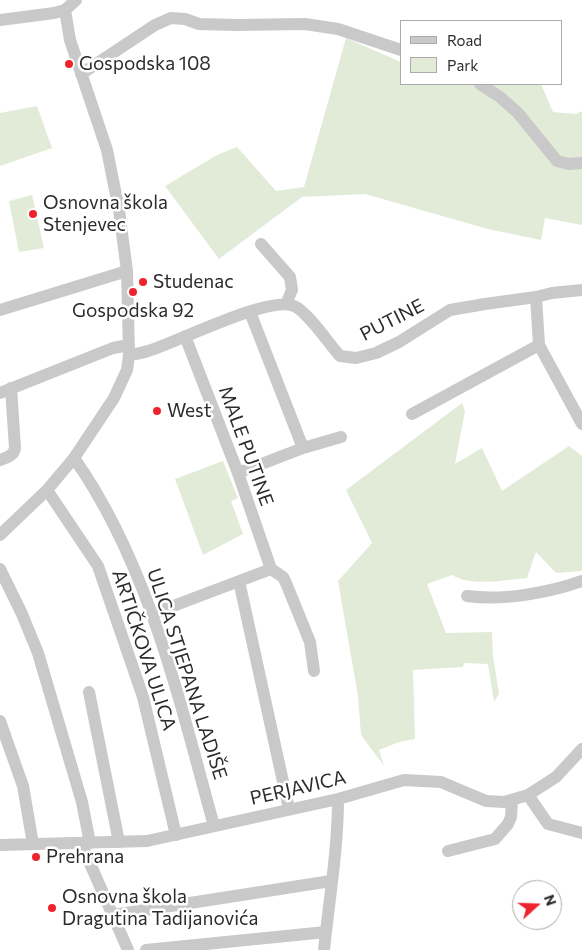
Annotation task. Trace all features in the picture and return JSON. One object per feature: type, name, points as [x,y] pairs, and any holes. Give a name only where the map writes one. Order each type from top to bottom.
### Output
[{"type":"street","points":[[0,20],[54,14],[65,10],[76,0]]},
{"type":"street","points":[[0,534],[47,490],[74,458],[114,398],[127,370],[129,350],[124,234],[107,150],[70,40],[65,10]]},
{"type":"street","points":[[81,74],[155,25],[171,18],[185,19],[199,24],[235,26],[305,24],[338,29],[400,50]]},
{"type":"street","points":[[482,85],[500,97],[518,113],[557,161],[570,164],[582,163]]},
{"type":"street","points":[[0,460],[15,452],[5,390],[113,348],[146,352],[267,306],[286,304],[292,290],[290,277],[261,244]]},
{"type":"street","points":[[0,310],[127,271]]},
{"type":"street","name":"PUTINE","points":[[286,304],[294,306],[306,316],[340,356],[356,358],[376,353],[399,342],[450,310],[552,293],[582,290]]},
{"type":"street","points":[[536,297],[539,345],[580,416]]},
{"type":"street","points":[[250,312],[303,448]]},
{"type":"street","name":"MALE PUTINE","points":[[185,336],[238,473],[271,569],[283,576],[310,642],[314,671]]},
{"type":"street","points":[[412,414],[539,345]]},
{"type":"street","points":[[238,473],[303,448],[341,438]]},
{"type":"street","name":"ULICA STJEPANA LADIŠE","points":[[74,458],[114,525],[152,614],[178,696],[214,826]]},
{"type":"street","name":"ARTIČKOVA ULICA","points":[[47,490],[98,566],[143,697],[176,835]]},
{"type":"street","points":[[0,569],[38,653],[82,802],[86,843],[128,950]]},
{"type":"street","points":[[152,614],[271,569]]},
{"type":"street","points":[[467,596],[526,595],[582,581]]},
{"type":"street","points":[[239,582],[289,810]]},
{"type":"street","points":[[89,692],[119,842]]},
{"type":"street","points":[[0,722],[23,786],[34,844]]},
{"type":"street","name":"PERJAVICA","points":[[0,845],[147,841],[338,799],[398,782],[412,780],[442,782],[486,800],[504,802],[528,795],[556,777],[582,749]]},
{"type":"street","points":[[528,795],[548,824],[582,833]]},
{"type":"street","points":[[324,950],[337,836],[338,799]]},
{"type":"street","points":[[448,852],[495,839],[511,818],[512,800]]},
{"type":"street","points":[[113,915],[331,881]]},
{"type":"street","points":[[146,950],[326,932]]},
{"type":"green space","points":[[346,38],[400,62],[400,85],[541,85],[553,112],[576,114],[582,111],[582,225],[545,218],[541,240],[488,229],[365,194],[302,197],[219,259],[165,186],[217,155],[237,147],[276,191],[304,187]]},
{"type":"green space","points":[[37,106],[52,148],[0,166],[0,113]]},
{"type":"green space","points":[[32,195],[44,248],[19,252],[9,201]]},
{"type":"green space","points":[[462,403],[465,411],[455,464],[482,448],[502,491],[569,446],[582,456],[582,571],[556,573],[536,552],[527,578],[479,582],[460,579],[452,575],[427,584],[446,633],[492,632],[493,656],[499,694],[494,702],[488,664],[464,663],[463,667],[413,670],[415,739],[399,742],[379,750],[384,766],[361,735],[358,696],[338,581],[372,543],[346,490]]},
{"type":"green space","points":[[223,461],[238,498],[231,501],[243,534],[203,555],[175,479]]},
{"type":"place","name":"Gospodska 108","points":[[69,64]]},
{"type":"place","name":"Osnovna škola Stenjevec","points":[[33,214]]},
{"type":"place","name":"Studenac","points":[[143,282]]},
{"type":"place","name":"Gospodska 92","points":[[133,292]]},
{"type":"place","name":"West","points":[[157,411]]},
{"type":"place","name":"Prehrana","points":[[36,857]]},
{"type":"place","name":"Osnovna škola Dragutina Tadijanovića","points":[[52,908]]}]
